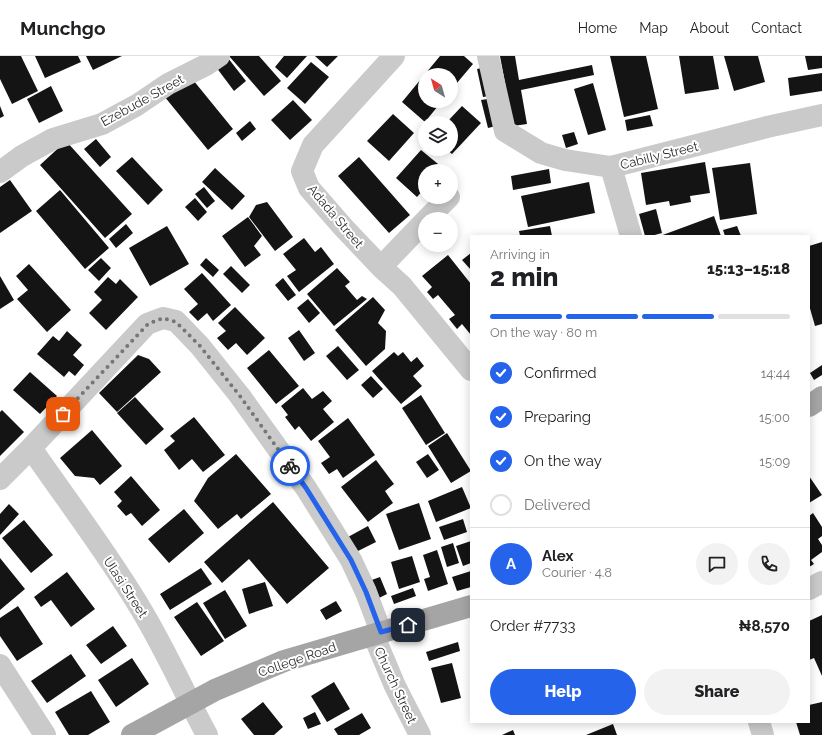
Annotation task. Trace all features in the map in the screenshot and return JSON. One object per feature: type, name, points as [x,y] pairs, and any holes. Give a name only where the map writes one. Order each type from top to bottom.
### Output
[{"type":"main road","points":[[810,405],[822,397]]},
{"type":"main road","name":"College Road","points":[[132,735],[215,690],[284,661],[470,606]]},
{"type":"street","name":"Ezebude Street","points":[[0,172],[22,156],[53,139],[102,124],[137,105],[168,84],[206,65],[219,56]]},
{"type":"street","name":"Adada Street","points":[[394,56],[313,145],[302,170],[308,188],[342,227],[402,286],[470,369]]},
{"type":"street","name":"Cabilly Street","points":[[488,56],[505,131],[541,153],[565,160],[611,167],[768,127],[822,115]]},
{"type":"street","points":[[611,167],[631,235]]},
{"type":"street","points":[[434,212],[442,204]]},
{"type":"street","points":[[381,267],[418,228]]},
{"type":"street","name":"Church Street","points":[[0,479],[148,324],[163,318],[176,322],[200,346],[240,396],[306,488],[351,560],[366,592],[377,633],[395,686],[420,735]]},
{"type":"street","name":"Ulasi Street","points":[[31,448],[112,564],[142,611],[168,657],[190,704],[207,735]]},
{"type":"street","points":[[810,588],[822,582]]},
{"type":"street","points":[[0,665],[45,735]]},
{"type":"street","points":[[759,723],[763,735]]},
{"type":"building","points":[[0,56],[21,56],[38,91],[12,104],[0,79]]},
{"type":"building","points":[[35,56],[78,56],[81,62],[45,78]]},
{"type":"building","points":[[86,56],[122,56],[93,70]]},
{"type":"building","points":[[229,56],[259,56],[281,81],[264,96]]},
{"type":"building","points":[[284,56],[307,56],[287,78],[275,67]]},
{"type":"building","points":[[315,56],[338,56],[327,67]]},
{"type":"building","points":[[440,56],[464,56],[473,64],[458,82],[458,68],[430,68]]},
{"type":"building","points":[[500,56],[515,56],[519,80],[592,65],[594,75],[521,90],[527,124],[513,126]]},
{"type":"building","points":[[610,56],[646,56],[658,109],[624,117]]},
{"type":"building","points":[[679,56],[713,56],[719,89],[685,94]]},
{"type":"building","points":[[724,56],[758,56],[765,82],[734,91]]},
{"type":"building","points":[[805,56],[822,56],[822,68],[808,70]]},
{"type":"building","points":[[228,58],[246,81],[234,91],[216,67]]},
{"type":"building","points":[[311,62],[329,77],[305,104],[287,88]]},
{"type":"building","points":[[490,66],[496,95],[483,97],[477,69]]},
{"type":"building","points":[[822,73],[822,91],[790,96],[788,78]]},
{"type":"building","points":[[189,75],[233,129],[208,150],[164,96]]},
{"type":"building","points":[[418,83],[418,108],[436,108],[430,116],[418,116],[402,102]]},
{"type":"building","points":[[593,83],[606,130],[588,135],[574,89]]},
{"type":"building","points":[[51,86],[63,111],[39,123],[27,99]]},
{"type":"building","points":[[494,98],[500,125],[488,128],[481,100]]},
{"type":"building","points":[[293,100],[312,120],[290,140],[271,120]]},
{"type":"building","points":[[0,106],[4,116],[0,118]]},
{"type":"building","points":[[462,106],[481,123],[458,148],[458,116],[453,116]]},
{"type":"building","points":[[393,114],[414,133],[389,161],[367,141]]},
{"type":"building","points":[[650,115],[653,126],[627,131],[625,120]]},
{"type":"building","points":[[250,121],[256,129],[242,141],[236,133]]},
{"type":"building","points":[[574,132],[578,144],[566,148],[562,135]]},
{"type":"building","points":[[96,139],[111,157],[100,167],[84,149]]},
{"type":"building","points":[[66,141],[132,214],[105,238],[40,165]]},
{"type":"building","points":[[418,153],[418,156],[428,156],[438,164],[418,164],[417,197],[396,178]]},
{"type":"building","points":[[132,157],[163,190],[148,205],[116,171]]},
{"type":"building","points":[[359,157],[410,215],[389,233],[338,176]]},
{"type":"building","points":[[705,162],[710,193],[690,196],[691,202],[670,206],[669,201],[646,205],[641,173]]},
{"type":"building","points":[[750,163],[757,214],[720,220],[712,168]]},
{"type":"building","points":[[215,168],[245,196],[232,210],[202,182]]},
{"type":"building","points":[[549,169],[551,183],[513,190],[511,176]]},
{"type":"building","points":[[10,180],[32,211],[0,233],[0,187]]},
{"type":"building","points":[[589,182],[595,213],[528,227],[521,196]]},
{"type":"building","points":[[204,187],[215,201],[207,208],[195,194]]},
{"type":"building","points":[[60,190],[109,248],[85,269],[36,211]]},
{"type":"building","points":[[195,198],[207,212],[198,221],[185,207]]},
{"type":"building","points":[[267,202],[293,237],[275,251],[249,217],[256,205]]},
{"type":"building","points":[[656,209],[662,233],[645,235],[639,214]]},
{"type":"building","points":[[714,216],[721,235],[663,235]]},
{"type":"building","points":[[248,217],[262,236],[254,246],[261,255],[245,267],[222,236]]},
{"type":"building","points":[[126,224],[133,233],[116,248],[109,239]]},
{"type":"building","points":[[167,226],[189,264],[150,286],[129,248]]},
{"type":"building","points":[[550,226],[552,235],[520,235],[519,231]]},
{"type":"building","points":[[737,226],[741,235],[725,235],[723,230]]},
{"type":"building","points":[[304,238],[315,252],[321,247],[334,264],[299,292],[287,276],[296,270],[283,254]]},
{"type":"building","points":[[822,242],[822,324],[815,326],[810,308],[810,246]]},
{"type":"building","points":[[470,254],[470,269],[462,260]]},
{"type":"building","points":[[448,255],[470,283],[470,334],[462,324],[457,329],[449,319],[455,315],[438,295],[433,299],[427,292],[432,287],[422,276]]},
{"type":"building","points":[[101,258],[111,268],[99,281],[88,270]]},
{"type":"building","points":[[206,258],[219,270],[213,277],[200,265]]},
{"type":"building","points":[[29,264],[71,310],[47,332],[17,299],[28,290],[16,276]]},
{"type":"building","points":[[231,266],[250,285],[242,293],[223,274]]},
{"type":"building","points":[[337,268],[350,282],[345,286],[357,300],[362,296],[367,299],[334,326],[307,294]]},
{"type":"building","points":[[202,273],[231,305],[213,321],[207,313],[198,321],[189,312],[198,304],[184,289]]},
{"type":"building","points":[[0,276],[14,300],[0,309]]},
{"type":"building","points":[[108,277],[116,284],[120,279],[138,297],[106,330],[89,313],[102,300],[94,292]]},
{"type":"building","points":[[283,278],[296,295],[288,301],[275,285]]},
{"type":"building","points":[[373,297],[385,310],[378,323],[386,331],[385,349],[366,366],[335,330]]},
{"type":"building","points":[[308,299],[320,313],[309,323],[297,308]]},
{"type":"building","points":[[235,307],[265,338],[247,355],[236,343],[228,350],[217,338],[226,331],[218,323]]},
{"type":"building","points":[[299,330],[315,353],[304,361],[288,338]]},
{"type":"building","points":[[67,331],[82,345],[73,355],[84,365],[75,376],[69,371],[64,377],[37,354],[53,336],[59,341]]},
{"type":"building","points":[[338,346],[359,370],[347,380],[326,356]]},
{"type":"building","points":[[269,350],[299,386],[276,404],[247,368]]},
{"type":"building","points":[[394,352],[398,356],[403,352],[411,362],[417,357],[424,366],[413,376],[422,386],[401,404],[372,371]]},
{"type":"building","points":[[138,355],[149,359],[161,372],[117,412],[99,393]]},
{"type":"building","points":[[822,365],[822,375],[814,380],[810,373]]},
{"type":"building","points":[[30,372],[57,396],[40,414],[13,390]]},
{"type":"building","points":[[371,376],[383,389],[373,398],[361,385]]},
{"type":"building","points":[[303,388],[312,399],[323,391],[332,401],[323,409],[334,422],[311,441],[299,426],[295,430],[285,417],[288,415],[281,406]]},
{"type":"building","points":[[421,395],[445,433],[426,445],[402,408]]},
{"type":"building","points":[[135,397],[164,429],[146,445],[117,413]]},
{"type":"building","points":[[2,410],[24,432],[0,456],[0,412]]},
{"type":"building","points":[[194,417],[225,455],[203,472],[192,459],[179,470],[164,450],[175,441],[170,436]]},
{"type":"building","points":[[348,418],[375,455],[343,478],[337,469],[329,474],[321,463],[330,457],[318,441]]},
{"type":"building","points":[[92,430],[122,466],[100,485],[94,478],[75,476],[60,458]]},
{"type":"building","points":[[447,433],[470,472],[451,483],[428,446]]},
{"type":"building","points":[[236,454],[271,494],[241,519],[237,514],[218,529],[194,501],[208,478]]},
{"type":"building","points":[[428,454],[439,470],[427,478],[416,462]]},
{"type":"building","points":[[376,460],[394,484],[385,491],[393,503],[368,522],[341,487]]},
{"type":"building","points":[[131,476],[160,510],[142,526],[131,513],[126,516],[117,506],[122,501],[114,492]]},
{"type":"building","points":[[810,477],[822,495],[810,502]]},
{"type":"building","points":[[462,487],[470,508],[436,522],[428,501]]},
{"type":"building","points":[[273,502],[329,568],[287,604],[249,559],[222,583],[204,562]]},
{"type":"building","points":[[419,503],[431,539],[399,550],[386,514]]},
{"type":"building","points":[[9,504],[19,514],[0,535],[0,514]]},
{"type":"building","points":[[184,509],[204,533],[169,563],[148,539]]},
{"type":"building","points":[[813,513],[822,527],[822,536],[818,539],[822,545],[822,552],[811,560],[814,564],[810,566],[810,515]]},
{"type":"building","points":[[463,519],[467,532],[444,540],[439,527]]},
{"type":"building","points":[[24,520],[53,555],[31,573],[2,538]]},
{"type":"building","points":[[368,526],[376,542],[356,552],[348,537]]},
{"type":"building","points":[[470,541],[470,563],[463,566],[456,546]]},
{"type":"building","points":[[453,543],[459,563],[447,567],[441,547]]},
{"type":"building","points":[[437,550],[448,584],[428,591],[424,579],[430,577],[423,555]]},
{"type":"building","points":[[412,556],[420,582],[399,589],[391,562]]},
{"type":"building","points":[[0,558],[25,589],[0,610]]},
{"type":"building","points":[[201,568],[212,584],[170,610],[160,594]]},
{"type":"building","points":[[470,571],[470,587],[457,591],[452,577]]},
{"type":"building","points":[[67,572],[95,609],[71,627],[51,600],[41,607],[34,597]]},
{"type":"building","points":[[380,577],[387,594],[377,599],[369,581]]},
{"type":"building","points":[[265,582],[273,606],[249,614],[242,589]]},
{"type":"building","points":[[413,588],[416,596],[394,604],[391,596]]},
{"type":"building","points":[[225,590],[247,626],[225,639],[203,603]]},
{"type":"building","points":[[336,601],[342,611],[326,620],[320,610]]},
{"type":"building","points":[[197,602],[224,641],[201,656],[174,617]]},
{"type":"building","points":[[18,606],[43,644],[17,661],[0,636],[0,618]]},
{"type":"building","points":[[822,615],[822,676],[814,658],[810,660],[810,621]]},
{"type":"building","points":[[113,626],[127,646],[101,664],[86,645]]},
{"type":"building","points":[[458,642],[460,651],[429,661],[426,652]]},
{"type":"building","points":[[71,654],[86,676],[47,703],[31,681]]},
{"type":"building","points":[[132,658],[149,684],[116,707],[98,680]]},
{"type":"building","points":[[452,663],[461,698],[441,703],[431,668]]},
{"type":"building","points":[[334,682],[350,709],[327,722],[311,696]]},
{"type":"building","points":[[91,691],[110,722],[88,735],[69,735],[55,712]]},
{"type":"building","points":[[263,702],[283,727],[274,735],[254,735],[241,719]]},
{"type":"building","points":[[822,702],[822,735],[800,735],[796,723],[810,723],[810,705]]},
{"type":"building","points":[[315,712],[321,724],[308,729],[303,718]]},
{"type":"building","points":[[362,713],[371,728],[359,735],[338,735],[334,729]]},
{"type":"building","points":[[613,724],[617,735],[586,735]]},
{"type":"building","points":[[513,730],[515,735],[502,735]]},
{"type":"way so far","points":[[63,414],[148,324],[163,318],[176,322],[200,346],[240,396],[290,466]]},
{"type":"route","points":[[290,466],[306,488],[351,560],[366,592],[381,632],[408,625]]}]
